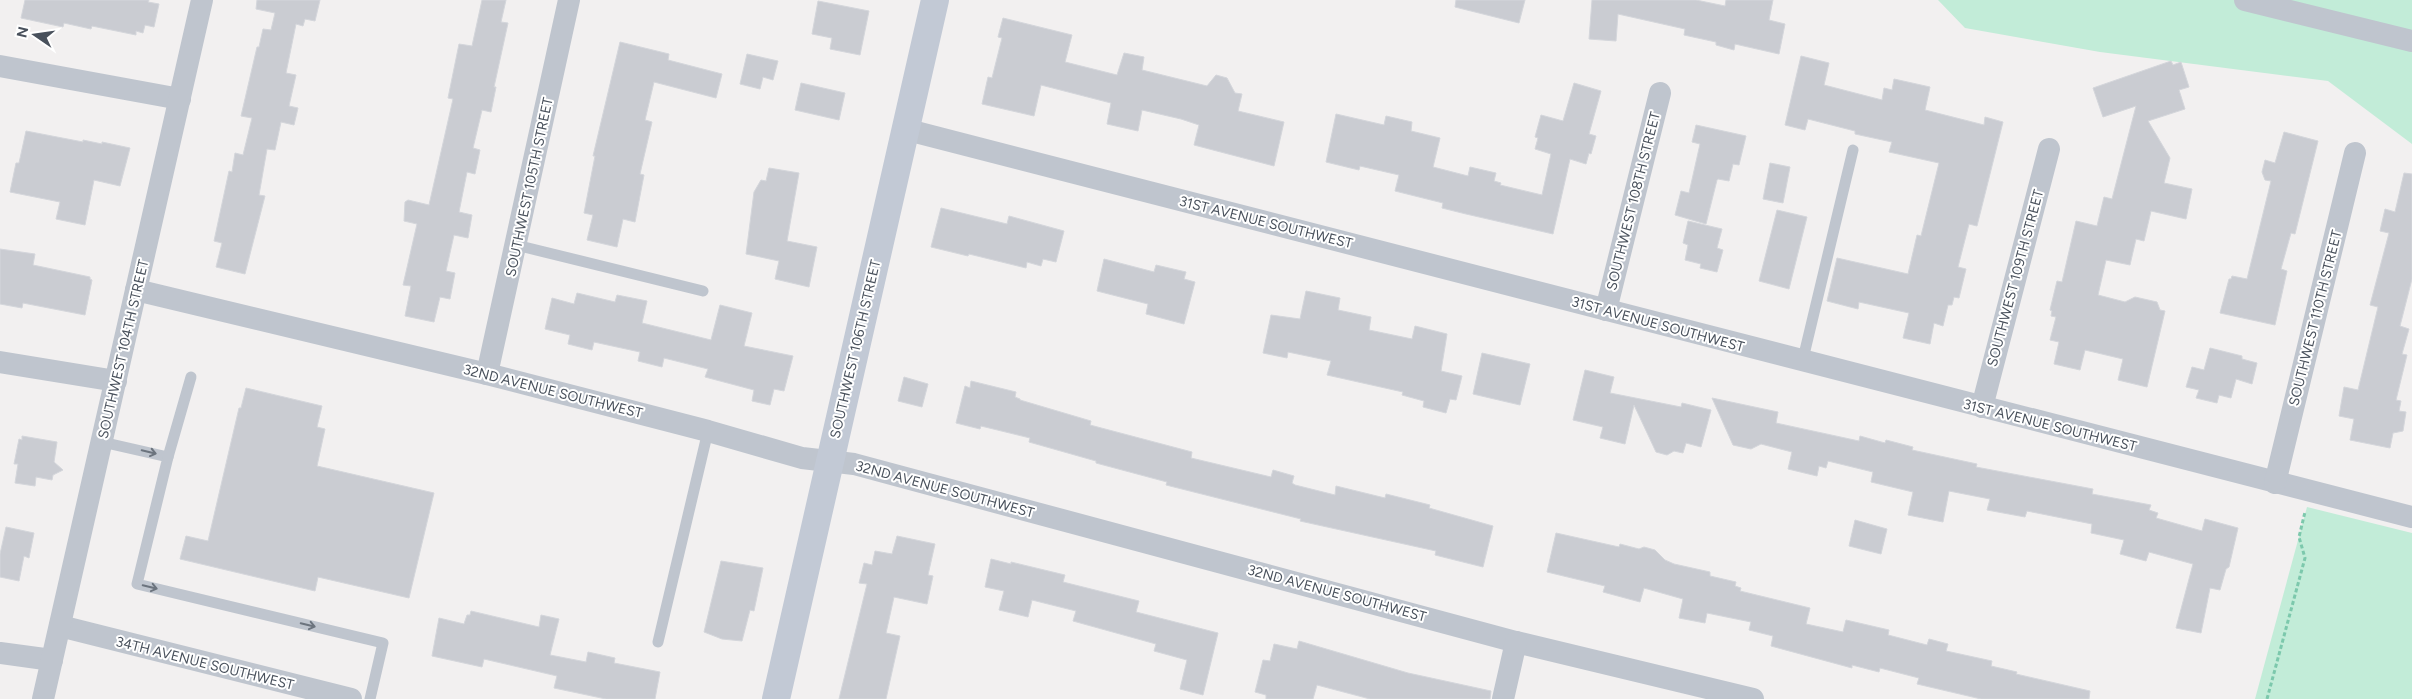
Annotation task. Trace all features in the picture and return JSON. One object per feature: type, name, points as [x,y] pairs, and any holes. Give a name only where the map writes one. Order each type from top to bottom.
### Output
[{"type":"street","name":"SOUTHWEST 104TH STREET","points":[[43,699],[202,0]]},
{"type":"street","name":"SOUTHWEST 105TH STREET","points":[[487,374],[569,0]]},
{"type":"street","name":"SOUTHWEST 106TH STREET","points":[[776,699],[904,129],[935,0]]},
{"type":"street","points":[[2245,0],[2412,41]]},
{"type":"street","points":[[0,66],[180,99]]},
{"type":"street","name":"SOUTHWEST 108TH STREET","points":[[1606,310],[1660,92]]},
{"type":"street","name":"31ST AVENUE SOUTHWEST","points":[[904,129],[1606,310],[1802,363],[1982,407],[2412,518]]},
{"type":"street","name":"SOUTHWEST 109TH STREET","points":[[1982,407],[2049,149]]},
{"type":"street","name":"SOUTHWEST 110TH STREET","points":[[2275,483],[2356,153]]},
{"type":"street","name":"32ND AVENUE SOUTHWEST","points":[[136,290],[487,374],[708,431],[802,458],[854,464],[1516,642],[1752,699]]},
{"type":"street","points":[[0,362],[116,381]]},
{"type":"street","name":"34TH AVENUE SOUTHWEST","points":[[60,626],[351,699]]},
{"type":"street","points":[[1503,699],[1516,642]]},
{"type":"street","points":[[0,653],[52,660]]},
{"type":"lane","points":[[1802,363],[1853,150]]},
{"type":"lane","points":[[516,245],[703,291]]},
{"type":"lane","points":[[191,378],[168,457],[137,584],[383,643],[370,699]]},
{"type":"lane","points":[[658,642],[708,431]]},
{"type":"lane","points":[[102,442],[168,457]]},
{"type":"path","points":[[2267,699],[2305,558],[2298,536],[2310,492]]},
{"type":"green space","points":[[1938,0],[2412,0],[2412,144],[2328,81],[2100,52],[1965,28]]},
{"type":"green space","points":[[2307,507],[2412,533],[2412,699],[2255,699]]},
{"type":"building","points":[[25,0],[149,0],[148,2],[159,4],[154,27],[145,25],[143,33],[136,31],[136,35],[92,26],[91,29],[64,23],[63,27],[21,18]]},
{"type":"building","points":[[257,0],[320,0],[315,21],[305,19],[303,26],[296,24],[286,73],[296,75],[289,106],[298,108],[294,125],[281,122],[275,150],[267,149],[259,195],[265,196],[245,274],[216,267],[222,243],[214,241],[229,171],[232,172],[235,153],[243,155],[252,118],[241,116],[257,47],[259,47],[263,29],[271,30],[275,13],[256,9]]},
{"type":"building","points":[[482,0],[506,0],[501,22],[508,23],[494,87],[496,87],[491,112],[482,110],[473,148],[480,150],[475,174],[467,172],[459,212],[472,215],[468,238],[454,235],[446,271],[455,273],[450,299],[440,297],[434,322],[405,316],[411,286],[403,285],[417,224],[404,221],[405,202],[408,200],[429,205],[453,99],[448,98],[459,44],[472,46]]},
{"type":"building","points":[[1456,0],[1525,0],[1519,23],[1455,7]]},
{"type":"building","points":[[1592,0],[1696,0],[1725,6],[1726,0],[1773,0],[1769,20],[1785,24],[1779,54],[1735,44],[1734,50],[1716,45],[1716,42],[1684,35],[1685,29],[1618,14],[1616,41],[1589,39]]},
{"type":"building","points":[[818,1],[869,11],[860,55],[830,49],[832,38],[812,34]]},
{"type":"building","points":[[1003,18],[1072,35],[1065,62],[1117,75],[1124,53],[1144,57],[1142,70],[1207,86],[1216,75],[1227,78],[1235,93],[1242,94],[1238,111],[1284,122],[1274,166],[1194,145],[1199,125],[1181,119],[1142,110],[1138,131],[1107,124],[1111,103],[1041,85],[1034,116],[982,104],[988,77],[992,78],[1002,38],[998,37]]},
{"type":"building","points":[[620,42],[669,54],[668,60],[722,74],[716,98],[654,82],[645,120],[652,122],[640,174],[644,175],[635,222],[623,219],[617,247],[587,240],[593,215],[584,213],[595,156],[593,156]]},
{"type":"building","points":[[747,54],[778,61],[773,80],[763,77],[760,89],[740,84]]},
{"type":"building","points":[[1801,56],[1829,63],[1824,85],[1882,100],[1884,88],[1892,90],[1894,79],[1930,87],[1925,110],[1984,125],[1985,117],[2003,122],[1977,226],[1969,224],[1958,267],[1966,269],[1959,298],[1954,297],[1952,305],[1948,305],[1943,326],[1934,323],[1930,344],[1903,338],[1909,313],[1859,302],[1858,309],[1827,301],[1837,258],[1908,274],[1917,235],[1921,236],[1939,163],[1889,152],[1892,142],[1855,134],[1855,131],[1808,119],[1805,130],[1785,125]]},
{"type":"building","points":[[2171,61],[2173,65],[2181,62],[2189,87],[2179,90],[2185,109],[2148,121],[2170,158],[2164,183],[2192,189],[2186,219],[2151,211],[2144,241],[2136,239],[2130,265],[2106,260],[2098,295],[2125,302],[2135,297],[2157,302],[2160,310],[2165,311],[2147,387],[2118,380],[2123,359],[2085,350],[2080,370],[2054,364],[2059,342],[2050,340],[2056,317],[2051,316],[2052,311],[2050,310],[2057,281],[2062,282],[2076,221],[2097,226],[2104,197],[2112,199],[2136,106],[2103,117],[2093,88]]},
{"type":"building","points":[[801,83],[845,93],[839,120],[795,110]]},
{"type":"building","points":[[1574,83],[1601,91],[1589,134],[1596,136],[1586,164],[1570,159],[1553,234],[1442,208],[1443,203],[1395,191],[1399,175],[1360,166],[1359,170],[1326,162],[1336,114],[1384,125],[1386,116],[1412,122],[1411,131],[1440,138],[1433,167],[1468,176],[1470,167],[1496,173],[1494,181],[1501,183],[1500,185],[1542,195],[1551,154],[1535,149],[1538,138],[1535,137],[1541,115],[1563,121]]},
{"type":"building","points":[[1696,125],[1746,136],[1739,165],[1733,164],[1729,181],[1717,180],[1706,224],[1675,215],[1681,191],[1689,193],[1700,144],[1692,142]]},
{"type":"building","points":[[26,131],[83,142],[83,140],[102,144],[102,142],[130,148],[120,186],[94,180],[85,225],[56,219],[60,202],[10,192],[16,163],[19,163]]},
{"type":"building","points":[[2284,132],[2318,141],[2295,234],[2291,233],[2281,269],[2287,271],[2275,325],[2220,313],[2229,279],[2232,276],[2247,279],[2271,181],[2265,180],[2262,172],[2265,160],[2275,163]]},
{"type":"building","points":[[1770,163],[1790,167],[1783,203],[1763,199]]},
{"type":"building","points":[[769,168],[799,173],[787,241],[817,247],[809,287],[775,279],[779,261],[746,254],[754,192],[761,180],[766,181]]},
{"type":"building","points":[[2404,173],[2412,174],[2412,279],[2400,326],[2409,329],[2402,354],[2407,355],[2396,400],[2401,401],[2399,411],[2406,412],[2403,431],[2393,433],[2390,448],[2350,440],[2354,419],[2339,416],[2344,387],[2358,390],[2378,307],[2370,305],[2389,233],[2380,231],[2385,209],[2395,212]]},
{"type":"building","points":[[941,208],[1007,224],[1009,216],[1064,231],[1056,262],[1043,259],[1041,266],[1027,262],[1026,268],[931,247]]},
{"type":"building","points":[[1777,210],[1807,217],[1789,289],[1759,281]]},
{"type":"building","points":[[1688,221],[1722,229],[1717,248],[1723,250],[1717,272],[1700,268],[1701,264],[1685,260],[1688,245],[1683,243]]},
{"type":"building","points":[[0,249],[35,254],[33,265],[90,277],[92,280],[85,315],[23,303],[22,308],[0,304]]},
{"type":"building","points":[[1104,259],[1154,272],[1156,265],[1186,272],[1184,279],[1195,282],[1184,324],[1146,314],[1148,304],[1097,291]]},
{"type":"building","points":[[1306,291],[1340,298],[1338,310],[1371,317],[1369,330],[1412,339],[1415,326],[1447,334],[1441,371],[1462,376],[1456,400],[1450,399],[1446,413],[1423,407],[1424,401],[1402,395],[1403,392],[1327,375],[1331,361],[1288,352],[1287,358],[1263,353],[1271,315],[1300,319]]},
{"type":"building","points":[[577,293],[615,302],[617,295],[647,301],[642,323],[711,340],[720,305],[752,313],[744,346],[793,356],[784,391],[774,389],[770,405],[752,401],[754,390],[705,377],[708,369],[664,358],[662,367],[638,361],[640,352],[594,342],[592,350],[568,344],[570,335],[545,329],[552,298],[574,304]]},
{"type":"building","points":[[2210,348],[2242,356],[2242,359],[2257,363],[2252,384],[2236,379],[2231,398],[2219,395],[2217,403],[2196,398],[2199,390],[2186,387],[2192,367],[2204,370]]},
{"type":"building","points":[[1482,353],[1530,364],[1520,405],[1473,394]]},
{"type":"building","points":[[1585,370],[1614,377],[1610,393],[1681,407],[1682,403],[1711,410],[1701,447],[1686,443],[1683,453],[1674,451],[1667,455],[1656,452],[1634,405],[1625,444],[1600,438],[1603,427],[1573,420]]},
{"type":"building","points":[[904,377],[928,384],[922,407],[898,401]]},
{"type":"building","points":[[971,381],[1016,392],[1015,397],[1020,400],[1091,421],[1090,425],[1192,452],[1191,458],[1271,477],[1273,470],[1294,476],[1292,483],[1295,485],[1335,495],[1336,486],[1385,498],[1386,494],[1430,505],[1429,508],[1493,526],[1483,567],[1435,555],[1436,551],[1300,521],[1301,519],[1166,485],[1167,482],[1096,463],[1096,461],[1029,442],[1030,438],[981,426],[980,429],[956,423],[965,386],[970,388]]},
{"type":"building","points":[[246,388],[322,406],[317,427],[325,429],[317,466],[434,493],[409,598],[318,577],[315,591],[180,559],[186,536],[208,541],[239,408],[241,408]]},
{"type":"building","points":[[1712,398],[1778,412],[1776,423],[1859,441],[1860,436],[1885,443],[1886,440],[1913,447],[1912,450],[1977,464],[1976,467],[2093,489],[2092,494],[2151,505],[2149,510],[2158,513],[2156,518],[2202,531],[2205,519],[2238,528],[2229,567],[2226,569],[2220,590],[2210,588],[2201,633],[2176,628],[2193,564],[2149,552],[2146,561],[2120,554],[2124,540],[2091,533],[2092,524],[2027,511],[2025,517],[1987,510],[1990,499],[1949,491],[1943,522],[1908,515],[1913,492],[1871,482],[1873,472],[1828,461],[1826,468],[1819,466],[1817,476],[1788,469],[1792,452],[1761,444],[1751,449],[1733,445]]},
{"type":"building","points":[[22,436],[57,442],[54,462],[63,470],[53,475],[52,480],[36,477],[35,486],[15,483],[18,464],[14,464],[19,439],[22,440]]},
{"type":"building","points":[[1855,520],[1887,529],[1881,554],[1849,546]]},
{"type":"building","points":[[6,527],[34,533],[29,558],[24,556],[19,581],[0,577],[0,554]]},
{"type":"building","points":[[1556,533],[1619,547],[1620,544],[1639,549],[1644,547],[1655,550],[1665,560],[1674,564],[1710,572],[1710,576],[1736,582],[1735,586],[1741,588],[1740,591],[1810,608],[1806,624],[1843,632],[1846,620],[1889,630],[1888,635],[1927,645],[1929,639],[1948,644],[1946,651],[1992,661],[1991,666],[2017,672],[2016,674],[2090,691],[2089,699],[1981,699],[1917,684],[1919,678],[1880,668],[1879,672],[1852,665],[1852,668],[1771,646],[1773,636],[1749,630],[1751,622],[1707,613],[1705,623],[1679,618],[1683,599],[1644,588],[1640,602],[1603,592],[1605,586],[1547,572]]},
{"type":"building","points":[[897,536],[935,544],[928,575],[933,576],[927,604],[894,597],[886,633],[900,636],[886,699],[839,699],[867,584],[859,583],[864,563],[872,565],[875,551],[892,554]]},
{"type":"building","points":[[991,559],[1065,575],[1063,582],[1139,601],[1136,612],[1218,633],[1203,695],[1180,689],[1187,660],[1154,651],[1156,644],[1073,621],[1076,611],[1032,600],[1028,617],[999,610],[1004,591],[985,587]]},
{"type":"building","points":[[721,561],[763,568],[754,611],[750,610],[742,641],[722,639],[704,632]]},
{"type":"building","points":[[471,611],[539,627],[541,615],[559,619],[550,655],[586,662],[588,652],[615,658],[614,663],[660,672],[655,699],[606,699],[554,688],[557,676],[484,659],[482,667],[432,656],[439,618],[464,624],[467,615],[470,615]]},
{"type":"building","points":[[1299,641],[1408,673],[1491,691],[1490,699],[1370,699],[1317,685],[1313,699],[1266,699],[1266,695],[1255,692],[1263,660],[1270,661],[1274,644],[1297,649]]}]
